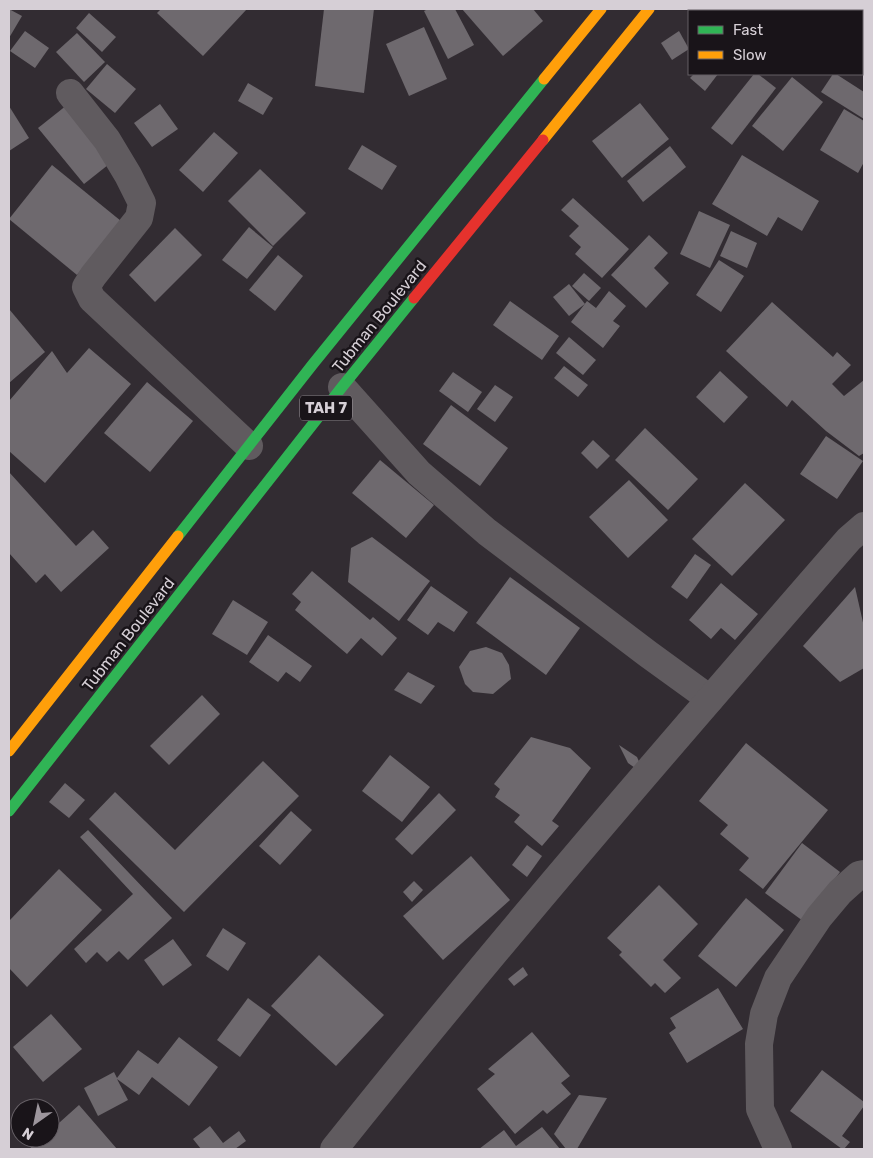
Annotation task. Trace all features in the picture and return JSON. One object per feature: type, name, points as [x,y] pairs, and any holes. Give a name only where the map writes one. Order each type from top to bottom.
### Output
[{"type":"highway","name":"Tubman Boulevard","points":[[9,751],[313,364],[601,9]]},
{"type":"highway","name":"Tubman Boulevard","points":[[9,811],[342,387],[648,9]]},
{"type":"street","points":[[70,93],[107,140],[142,203],[139,218],[93,276],[86,288],[92,299],[249,446]]},
{"type":"street","points":[[342,387],[419,473],[487,532],[710,699]]},
{"type":"street","points":[[334,1149],[534,905],[849,539],[864,526]]},
{"type":"street","points":[[778,1149],[760,1109],[759,1044],[764,1014],[778,978],[819,917],[840,892],[859,875],[864,874]]},
{"type":"building","points":[[9,9],[22,16],[9,38]]},
{"type":"building","points":[[161,9],[247,9],[203,56],[157,13]]},
{"type":"building","points":[[324,9],[374,9],[364,93],[315,86]]},
{"type":"building","points":[[428,9],[455,9],[474,45],[448,59],[424,11]]},
{"type":"building","points":[[462,9],[533,9],[543,21],[503,56]]},
{"type":"building","points":[[779,9],[820,10],[780,10]]},
{"type":"building","points":[[89,13],[116,37],[102,52],[76,28]]},
{"type":"building","points":[[424,27],[447,79],[409,96],[386,44]]},
{"type":"building","points":[[25,31],[49,48],[35,68],[10,51]]},
{"type":"building","points":[[679,31],[688,50],[672,60],[661,43]]},
{"type":"building","points":[[77,33],[105,62],[84,82],[56,52]]},
{"type":"building","points":[[107,64],[136,89],[115,113],[86,89]]},
{"type":"building","points":[[693,75],[717,75],[705,91],[690,78]]},
{"type":"building","points":[[753,75],[759,75],[776,88],[732,145],[711,128]]},
{"type":"building","points":[[832,75],[838,75],[864,92],[864,119],[821,92]]},
{"type":"building","points":[[792,77],[823,102],[783,151],[752,126]]},
{"type":"building","points":[[248,83],[273,98],[263,115],[238,101]]},
{"type":"building","points":[[640,103],[669,139],[622,178],[592,141]]},
{"type":"building","points":[[160,104],[178,129],[152,147],[134,123]]},
{"type":"building","points":[[67,105],[113,161],[84,184],[38,128]]},
{"type":"building","points":[[9,106],[29,138],[9,151]]},
{"type":"building","points":[[844,109],[864,121],[864,162],[858,173],[820,150]]},
{"type":"building","points":[[214,132],[238,153],[203,192],[179,170]]},
{"type":"building","points":[[362,145],[397,166],[382,190],[348,169]]},
{"type":"building","points":[[670,146],[686,167],[643,202],[627,181]]},
{"type":"building","points":[[742,155],[819,201],[802,231],[778,217],[767,236],[712,204]]},
{"type":"building","points":[[52,165],[121,221],[77,275],[9,219]]},
{"type":"building","points":[[260,169],[306,213],[273,246],[228,201]]},
{"type":"building","points":[[573,198],[629,249],[602,278],[575,254],[581,247],[569,236],[579,226],[561,210]]},
{"type":"building","points":[[699,211],[730,225],[710,268],[680,254]]},
{"type":"building","points":[[249,227],[273,247],[247,279],[222,260]]},
{"type":"building","points":[[175,228],[202,255],[155,302],[129,275]]},
{"type":"building","points":[[731,231],[757,243],[747,268],[720,256]]},
{"type":"building","points":[[649,235],[668,253],[654,268],[669,283],[646,308],[611,275]]},
{"type":"building","points":[[278,255],[303,276],[275,311],[249,290]]},
{"type":"building","points":[[719,260],[744,276],[721,312],[696,295]]},
{"type":"building","points":[[584,273],[601,288],[589,301],[572,286]]},
{"type":"building","points":[[569,284],[585,304],[569,316],[553,297]]},
{"type":"building","points":[[609,291],[626,306],[613,321],[620,326],[603,348],[571,322],[587,301],[596,308]]},
{"type":"building","points":[[510,301],[559,336],[542,360],[493,325]]},
{"type":"building","points":[[772,302],[833,357],[837,352],[851,365],[832,384],[844,396],[864,380],[864,453],[859,456],[826,431],[792,400],[787,407],[726,351]]},
{"type":"building","points":[[9,309],[45,352],[9,383]]},
{"type":"building","points":[[569,337],[596,360],[583,375],[556,353]]},
{"type":"building","points":[[89,348],[131,384],[45,483],[9,451],[9,401],[52,351],[67,373]]},
{"type":"building","points":[[564,366],[588,385],[578,397],[554,378]]},
{"type":"building","points":[[720,371],[748,397],[724,423],[696,397]]},
{"type":"building","points":[[453,372],[482,392],[468,412],[439,391]]},
{"type":"building","points":[[147,382],[193,421],[150,472],[104,433]]},
{"type":"building","points":[[495,385],[513,397],[495,422],[477,409]]},
{"type":"building","points":[[451,405],[508,448],[480,486],[423,444]]},
{"type":"building","points":[[645,428],[698,479],[668,510],[615,460]]},
{"type":"building","points":[[826,436],[863,461],[837,499],[800,474]]},
{"type":"building","points":[[593,440],[610,456],[597,469],[581,453]]},
{"type":"building","points":[[380,460],[434,505],[406,538],[352,493]]},
{"type":"building","points":[[9,472],[76,546],[93,530],[109,548],[61,592],[45,574],[36,583],[9,553]]},
{"type":"building","points":[[629,480],[668,520],[628,558],[589,517]]},
{"type":"building","points":[[745,483],[785,520],[732,576],[692,539]]},
{"type":"building","points":[[372,537],[430,581],[399,621],[348,582],[351,548]]},
{"type":"building","points":[[695,554],[711,565],[687,599],[671,587]]},
{"type":"building","points":[[312,571],[370,620],[373,617],[397,638],[382,656],[361,638],[347,654],[295,610],[301,602],[292,594]]},
{"type":"building","points":[[510,577],[580,628],[546,675],[476,623]]},
{"type":"building","points":[[721,583],[758,614],[735,640],[721,628],[711,639],[689,620]]},
{"type":"building","points":[[431,586],[468,612],[454,632],[438,622],[428,635],[407,620]]},
{"type":"building","points":[[855,587],[864,627],[864,668],[840,682],[803,646]]},
{"type":"building","points":[[233,600],[268,622],[247,655],[212,634]]},
{"type":"building","points":[[268,635],[312,666],[300,682],[286,672],[278,682],[249,662]]},
{"type":"building","points":[[486,647],[502,653],[509,665],[511,679],[493,694],[473,692],[465,684],[459,667],[470,651]]},
{"type":"building","points":[[408,672],[435,686],[421,704],[394,690]]},
{"type":"building","points":[[202,695],[220,714],[169,765],[150,746]]},
{"type":"building","points":[[531,737],[570,748],[591,768],[552,821],[559,826],[542,846],[514,822],[520,815],[495,797],[500,789],[494,784]]},
{"type":"building","points":[[746,743],[828,810],[763,889],[739,870],[749,858],[720,834],[728,825],[699,801]]},
{"type":"building","points":[[619,745],[637,757],[645,775],[628,763]]},
{"type":"building","points":[[390,755],[430,787],[402,822],[362,791]]},
{"type":"building","points":[[263,761],[299,796],[184,912],[89,819],[115,792],[175,850]]},
{"type":"building","points":[[65,783],[85,800],[69,818],[49,802]]},
{"type":"building","points":[[439,793],[456,810],[412,855],[395,839]]},
{"type":"building","points":[[291,811],[312,830],[280,865],[259,846]]},
{"type":"building","points":[[88,830],[172,918],[128,960],[119,951],[107,962],[97,952],[86,963],[74,949],[133,894],[80,837]]},
{"type":"building","points":[[802,843],[840,872],[803,921],[765,893]]},
{"type":"building","points":[[527,845],[542,856],[527,877],[512,865]]},
{"type":"building","points":[[471,856],[510,900],[443,960],[403,916]]},
{"type":"building","points":[[59,869],[102,910],[27,987],[9,968],[9,921]]},
{"type":"building","points":[[414,881],[423,890],[412,902],[403,892]]},
{"type":"building","points":[[659,885],[698,924],[663,960],[681,978],[665,993],[655,983],[651,987],[619,955],[622,952],[607,938]]},
{"type":"building","points":[[746,898],[784,930],[736,987],[698,956]]},
{"type":"building","points":[[223,928],[246,943],[228,971],[206,956]]},
{"type":"building","points":[[173,939],[192,965],[163,986],[144,960]]},
{"type":"building","points":[[319,955],[384,1015],[336,1066],[271,1006]]},
{"type":"building","points":[[523,967],[528,975],[514,986],[508,979]]},
{"type":"building","points":[[718,988],[743,1029],[687,1063],[669,1033],[676,1028],[670,1018]]},
{"type":"building","points":[[248,998],[271,1015],[240,1057],[217,1040]]},
{"type":"building","points":[[51,1014],[82,1049],[43,1082],[13,1047]]},
{"type":"building","points":[[532,1032],[570,1076],[561,1083],[571,1094],[547,1114],[543,1110],[515,1134],[477,1089],[495,1074],[488,1069]]},
{"type":"building","points":[[179,1037],[218,1067],[189,1106],[152,1077],[139,1095],[117,1079],[128,1100],[98,1116],[84,1088],[114,1072],[117,1078],[138,1050],[158,1064]]},
{"type":"building","points":[[822,1070],[864,1102],[864,1106],[842,1136],[850,1142],[844,1149],[790,1111]]},
{"type":"building","points":[[579,1095],[607,1098],[577,1149],[566,1149],[554,1134]]},
{"type":"building","points":[[79,1105],[117,1149],[29,1149],[60,1148],[60,1122]]},
{"type":"building","points":[[210,1126],[223,1143],[239,1131],[246,1141],[235,1149],[201,1149],[193,1139]]},
{"type":"building","points":[[542,1127],[560,1149],[479,1149],[504,1130],[516,1146]]},
{"type":"traffic: fast","points":[[178,536],[313,364],[544,79]]},
{"type":"traffic: fast","points":[[9,811],[414,298]]},
{"type":"traffic: slow","points":[[544,79],[601,9]]},
{"type":"traffic: slow","points":[[543,140],[649,9]]},
{"type":"traffic: slow","points":[[9,751],[178,536]]},
{"type":"traffic: jam","points":[[414,298],[543,140]]}]
